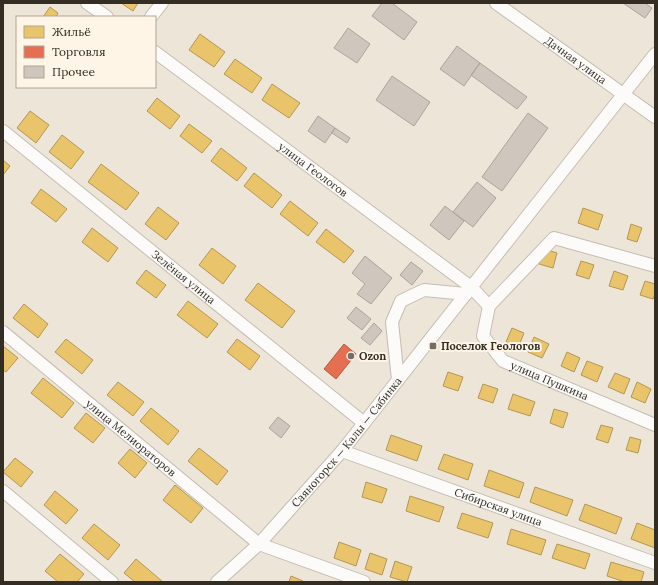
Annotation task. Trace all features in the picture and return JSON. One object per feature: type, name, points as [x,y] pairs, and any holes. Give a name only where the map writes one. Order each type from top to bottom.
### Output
[{"type":"street","points":[[87,3],[106,16]]},
{"type":"street","points":[[152,16],[162,3]]},
{"type":"street","name":"Дачная улица","points":[[496,3],[655,117]]},
{"type":"street","name":"улица Геологов","points":[[156,53],[469,290]]},
{"type":"street","name":"Саяногорск — Калы — Сабинка","points":[[217,582],[259,544],[342,451],[655,54]]},
{"type":"street","name":"Зелёная улица","points":[[3,131],[364,423]]},
{"type":"street","points":[[398,380],[392,322],[401,301],[424,290],[469,290],[489,306],[554,238],[655,266]]},
{"type":"street","name":"улица Пушкина","points":[[489,306],[484,336],[503,361],[655,425]]},
{"type":"street","name":"улица Мелиораторов","points":[[3,332],[259,544],[364,582]]},
{"type":"street","name":"Сибирская улица","points":[[342,451],[655,562]]},
{"type":"street","points":[[3,491],[112,582]]},
{"type":"building: Жильё","points":[[121,3],[138,3],[133,11]]},
{"type":"building: Жильё","points":[[50,7],[58,13],[56,16],[44,16]]},
{"type":"building: Жильё","points":[[200,34],[225,52],[214,67],[189,50]]},
{"type":"building: Жильё","points":[[235,59],[262,78],[252,93],[224,74]]},
{"type":"building: Жильё","points":[[272,84],[300,103],[289,118],[262,100]]},
{"type":"building: Жильё","points":[[157,98],[180,116],[170,129],[147,111]]},
{"type":"building: Жильё","points":[[30,111],[49,125],[36,143],[17,128]]},
{"type":"building: Жильё","points":[[189,124],[212,141],[202,153],[180,136]]},
{"type":"building: Жильё","points":[[62,135],[84,152],[71,169],[49,152]]},
{"type":"building: Жильё","points":[[221,148],[247,168],[237,181],[211,161]]},
{"type":"building: Жильё","points":[[3,160],[10,166],[3,175]]},
{"type":"building: Жильё","points":[[101,164],[139,193],[126,210],[88,182]]},
{"type":"building: Жильё","points":[[254,173],[282,195],[272,208],[244,186]]},
{"type":"building: Жильё","points":[[41,189],[67,209],[56,222],[31,203]]},
{"type":"building: Жильё","points":[[290,201],[318,223],[308,236],[280,214]]},
{"type":"building: Жильё","points":[[158,207],[179,223],[166,240],[145,224]]},
{"type":"building: Жильё","points":[[583,208],[603,215],[598,230],[578,223]]},
{"type":"building: Жильё","points":[[631,224],[642,228],[637,242],[627,239]]},
{"type":"building: Жильё","points":[[92,228],[118,248],[108,262],[82,242]]},
{"type":"building: Жильё","points":[[326,229],[354,251],[344,263],[316,242]]},
{"type":"building: Жильё","points":[[212,248],[236,266],[223,284],[199,265]]},
{"type":"building: Жильё","points":[[544,249],[557,253],[553,268],[539,264]]},
{"type":"building: Жильё","points":[[581,261],[594,265],[589,279],[576,275]]},
{"type":"building: Жильё","points":[[146,270],[166,285],[156,298],[136,283]]},
{"type":"building: Жильё","points":[[614,271],[628,276],[623,290],[609,286]]},
{"type":"building: Жильё","points":[[645,281],[655,284],[655,294],[653,299],[640,295]]},
{"type":"building: Жильё","points":[[258,283],[295,311],[282,328],[245,300]]},
{"type":"building: Жильё","points":[[188,301],[218,324],[207,338],[177,315]]},
{"type":"building: Жильё","points":[[24,304],[48,324],[38,338],[13,318]]},
{"type":"building: Жильё","points":[[512,328],[524,333],[518,348],[506,342]]},
{"type":"building: Жильё","points":[[534,337],[549,344],[542,358],[528,352]]},
{"type":"building: Жильё","points":[[66,339],[93,360],[82,374],[55,352]]},
{"type":"building: Жильё","points":[[237,339],[260,356],[250,370],[227,352]]},
{"type":"building: Жильё","points":[[3,346],[18,358],[6,372],[3,370]]},
{"type":"building: Жильё","points":[[567,352],[580,358],[574,372],[561,366]]},
{"type":"building: Жильё","points":[[587,361],[603,367],[597,382],[581,375]]},
{"type":"building: Жильё","points":[[448,372],[463,377],[458,391],[443,386]]},
{"type":"building: Жильё","points":[[615,373],[630,379],[624,394],[608,387]]},
{"type":"building: Жильё","points":[[43,378],[74,403],[62,418],[31,393]]},
{"type":"building: Жильё","points":[[118,382],[144,402],[133,416],[107,395]]},
{"type":"building: Жильё","points":[[637,382],[651,389],[645,403],[631,397]]},
{"type":"building: Жильё","points":[[483,384],[498,389],[493,403],[478,398]]},
{"type":"building: Жильё","points":[[513,394],[535,402],[530,416],[508,409]]},
{"type":"building: Жильё","points":[[151,408],[179,431],[168,445],[140,421]]},
{"type":"building: Жильё","points":[[554,409],[568,413],[563,428],[550,423]]},
{"type":"building: Жильё","points":[[86,413],[105,428],[93,443],[74,428]]},
{"type":"building: Жильё","points":[[601,425],[613,428],[608,443],[596,439]]},
{"type":"building: Жильё","points":[[391,435],[422,446],[417,461],[386,450]]},
{"type":"building: Жильё","points":[[630,437],[641,440],[638,453],[626,450]]},
{"type":"building: Жильё","points":[[199,448],[228,471],[217,485],[188,461]]},
{"type":"building: Жильё","points":[[130,449],[147,463],[135,478],[118,463]]},
{"type":"building: Жильё","points":[[444,454],[473,464],[468,480],[438,469]]},
{"type":"building: Жильё","points":[[15,458],[33,472],[21,487],[3,472]]},
{"type":"building: Жильё","points":[[489,470],[524,483],[519,498],[484,486]]},
{"type":"building: Жильё","points":[[366,482],[387,489],[382,503],[362,497]]},
{"type":"building: Жильё","points":[[175,485],[203,508],[191,523],[163,500]]},
{"type":"building: Жильё","points":[[535,487],[573,500],[567,516],[530,502]]},
{"type":"building: Жильё","points":[[55,491],[78,510],[66,524],[44,505]]},
{"type":"building: Жильё","points":[[410,496],[444,507],[439,522],[406,511]]},
{"type":"building: Жильё","points":[[585,504],[622,518],[616,534],[579,520]]},
{"type":"building: Жильё","points":[[462,513],[493,523],[488,538],[457,528]]},
{"type":"building: Жильё","points":[[637,523],[655,530],[655,548],[631,539]]},
{"type":"building: Жильё","points":[[94,524],[120,545],[108,560],[82,538]]},
{"type":"building: Жильё","points":[[511,529],[546,540],[541,555],[507,544]]},
{"type":"building: Жильё","points":[[339,542],[361,550],[356,566],[334,558]]},
{"type":"building: Жильё","points":[[557,544],[590,554],[585,569],[552,558]]},
{"type":"building: Жильё","points":[[370,553],[387,559],[382,575],[365,569]]},
{"type":"building: Жильё","points":[[60,554],[84,574],[77,582],[58,582],[45,571]]},
{"type":"building: Жильё","points":[[136,559],[163,582],[135,582],[124,573]]},
{"type":"building: Жильё","points":[[395,561],[412,567],[407,582],[390,577]]},
{"type":"building: Жильё","points":[[611,562],[644,572],[641,582],[625,582],[607,576]]},
{"type":"building: Жильё","points":[[291,576],[303,581],[303,582],[289,582]]},
{"type":"building: Торговля","points":[[344,344],[356,354],[336,379],[324,369]]},
{"type":"building: Прочее","points":[[382,3],[392,3],[417,22],[404,40],[372,16]]},
{"type":"building: Прочее","points":[[623,3],[645,3],[652,8],[645,18]]},
{"type":"building: Прочее","points":[[348,28],[370,44],[357,63],[334,48]]},
{"type":"building: Прочее","points":[[457,46],[480,63],[464,86],[440,69]]},
{"type":"building: Прочее","points":[[480,63],[527,97],[517,109],[471,75]]},
{"type":"building: Прочее","points":[[392,76],[430,102],[414,126],[376,100]]},
{"type":"building: Прочее","points":[[528,113],[548,128],[502,191],[482,177]]},
{"type":"building: Прочее","points":[[318,116],[335,128],[325,143],[308,131]]},
{"type":"building: Прочее","points":[[335,128],[350,138],[347,143],[332,133]]},
{"type":"building: Прочее","points":[[477,182],[496,198],[473,227],[453,212]]},
{"type":"building: Прочее","points":[[445,206],[464,221],[449,240],[430,225]]},
{"type":"building: Прочее","points":[[365,256],[392,278],[371,304],[357,294],[365,284],[352,273]]},
{"type":"building: Прочее","points":[[411,262],[423,271],[412,285],[400,275]]},
{"type":"building: Прочее","points":[[356,307],[371,319],[362,330],[347,318]]},
{"type":"building: Прочее","points":[[374,323],[382,331],[370,345],[361,338]]},
{"type":"building: Прочее","points":[[278,417],[290,426],[281,438],[269,428]]},
{"type":"place","name":"Поселок Геологов","points":[[433,346]]},
{"type":"place","name":"Ozon","points":[[351,356]]}]
